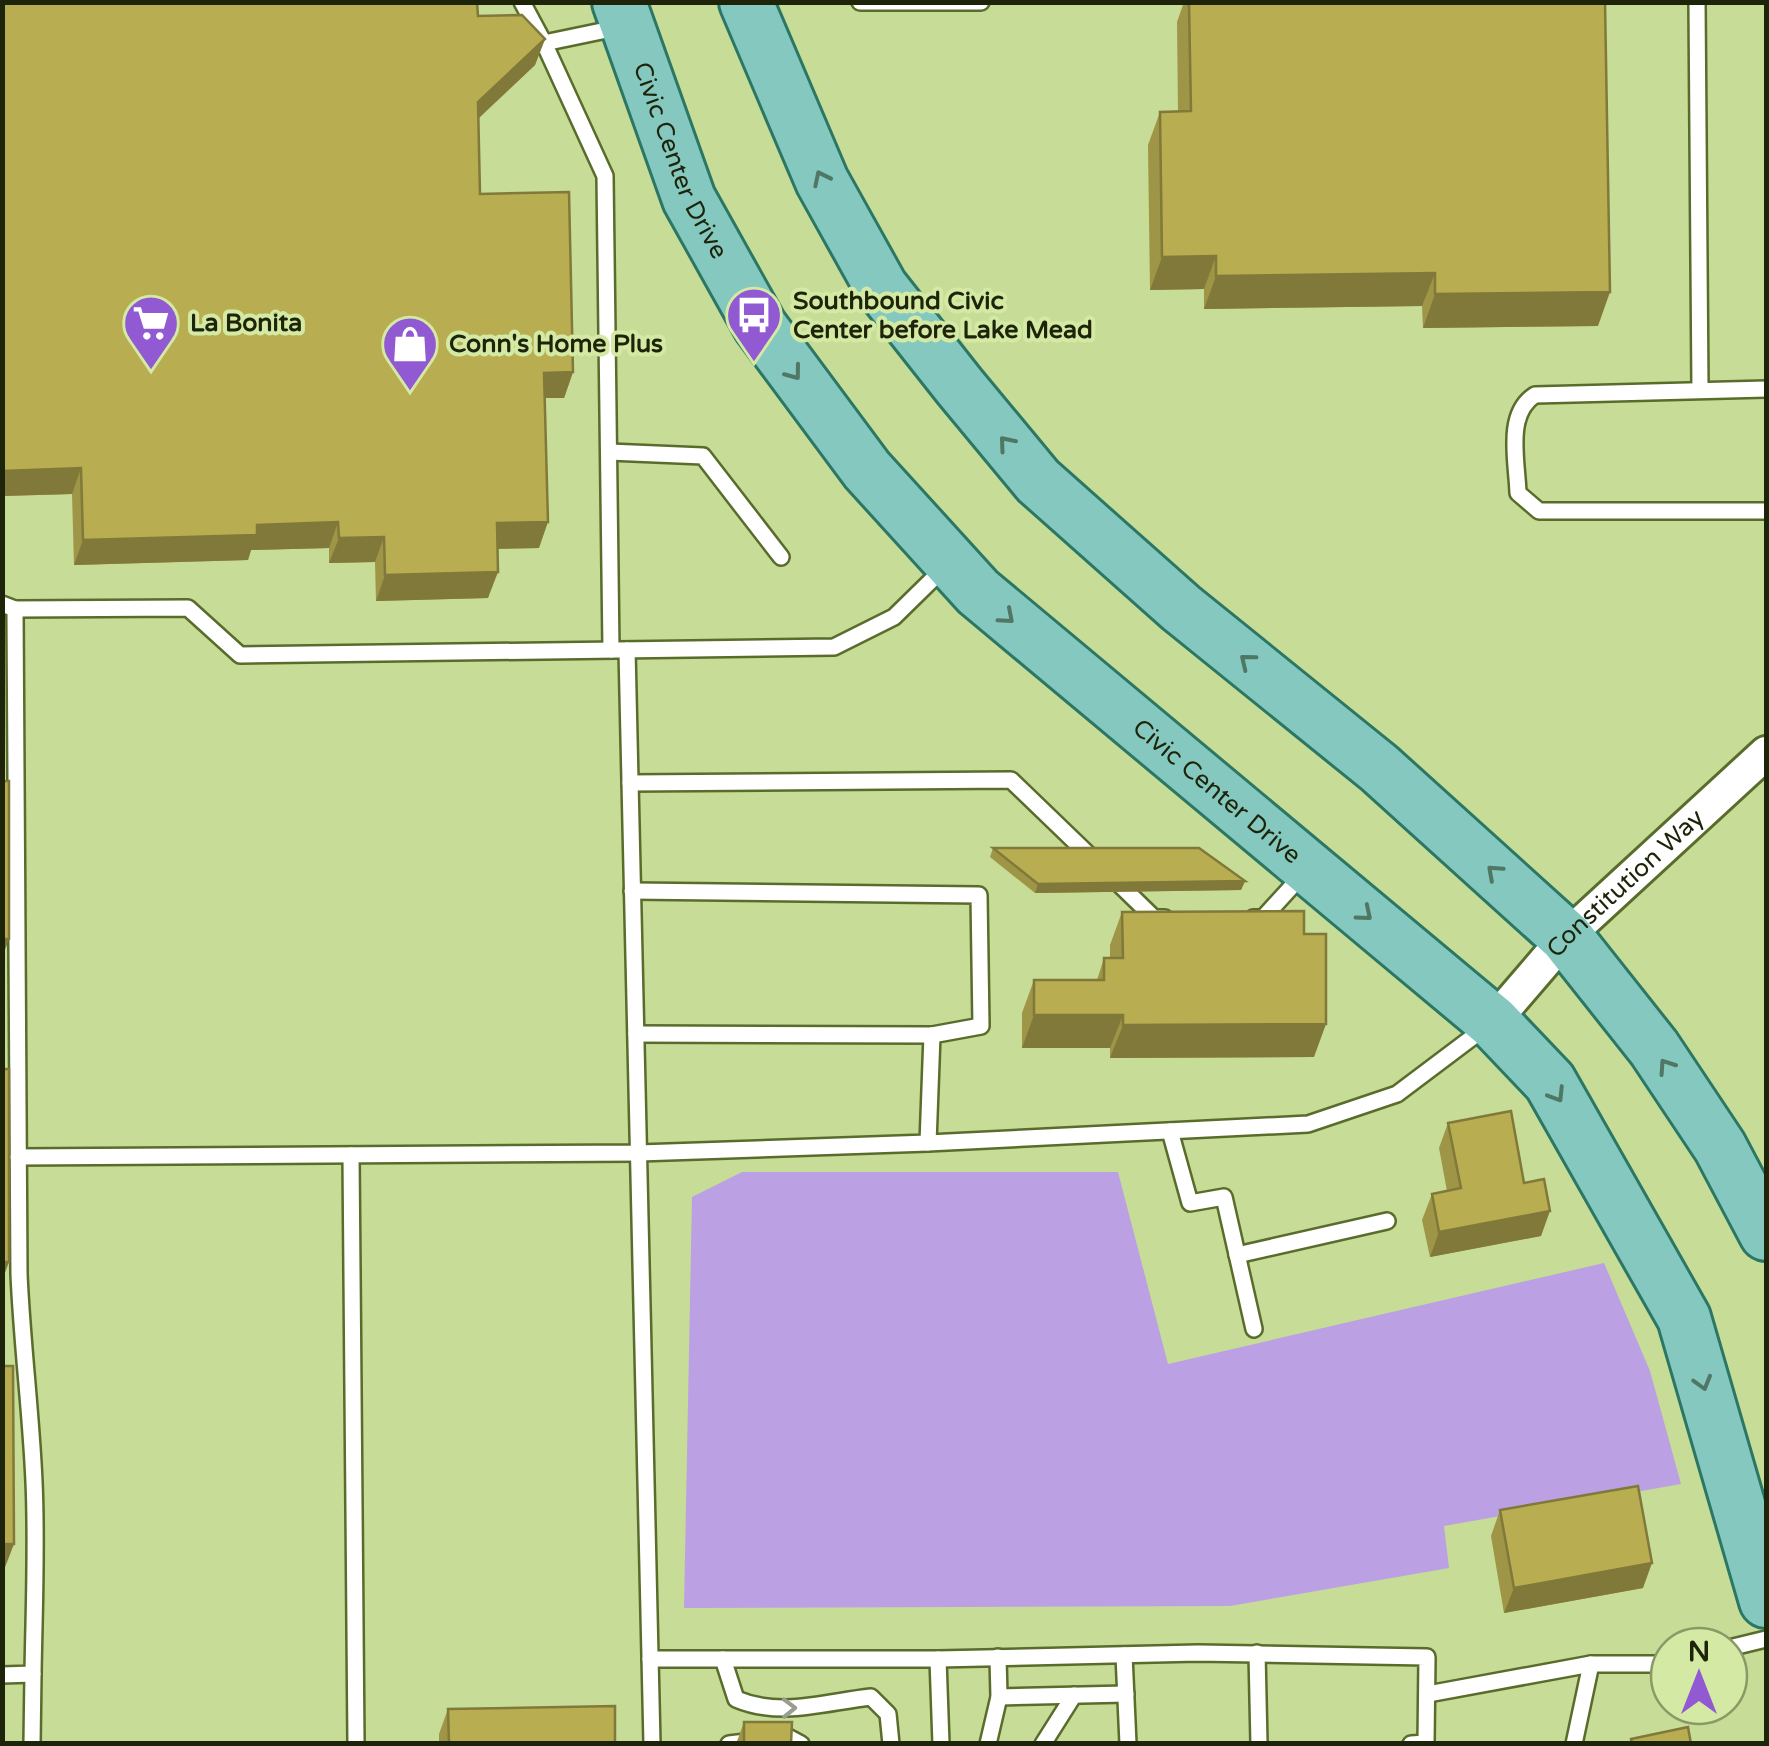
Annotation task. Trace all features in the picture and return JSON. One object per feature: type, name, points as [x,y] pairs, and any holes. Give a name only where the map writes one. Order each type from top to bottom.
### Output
[{"type":"main road","points":[[746,2],[822,181],[881,287],[1038,481],[1181,608],[1380,768],[1566,937],[1654,1048],[1720,1147],[1766,1234]]},
{"type":"main road","name":"Civic Center Drive","points":[[622,14],[689,199],[760,326],[867,470],[978,592],[1493,1022],[1550,1082],[1684,1318],[1766,1602]]},
{"type":"street","name":"Constitution Way","points":[[1493,1022],[1566,937],[1766,753]]},
{"type":"lane","points":[[522,2],[604,176],[609,452],[630,783],[652,1744]]},
{"type":"lane","points":[[860,2],[981,2]]},
{"type":"lane","points":[[1697,2],[1700,390]]},
{"type":"lane","points":[[544,43],[622,14]]},
{"type":"lane","points":[[1766,389],[1536,394],[1526,400],[1516,420],[1518,493],[1538,511],[1766,511]]},
{"type":"lane","points":[[609,452],[702,456],[781,557]]},
{"type":"lane","points":[[32,1744],[34,1479],[22,1376],[8,607],[188,608],[240,655],[834,648],[894,616],[951,562]]},
{"type":"lane","points":[[630,783],[1012,780],[1154,918],[1190,918]]},
{"type":"lane","points":[[1226,918],[1263,918],[1308,868]]},
{"type":"lane","points":[[632,890],[980,895],[981,1026],[932,1035],[636,1034]]},
{"type":"lane","points":[[18,1157],[639,1153],[1308,1124],[1398,1094],[1493,1022]]},
{"type":"lane","points":[[928,1143],[932,1035]]},
{"type":"lane","points":[[1170,1131],[1190,1203],[1224,1197],[1254,1329]]},
{"type":"lane","points":[[351,1155],[356,1744]]},
{"type":"lane","points":[[1237,1254],[1387,1221]]},
{"type":"lane","points":[[650,1658],[1257,1653],[1427,1657],[1426,1744],[1411,1744]]},
{"type":"lane","points":[[1257,1653],[1259,1744]]},
{"type":"lane","points":[[1124,1655],[1128,1744]]},
{"type":"lane","points":[[988,1744],[999,1697],[998,1657]]},
{"type":"lane","points":[[723,1658],[736,1699],[758,1708],[803,1708],[871,1698],[888,1714],[891,1744]]},
{"type":"lane","points":[[938,1658],[941,1744]]},
{"type":"lane","points":[[1428,1694],[1591,1664],[1649,1664]]},
{"type":"lane","points":[[1574,1744],[1591,1664]]},
{"type":"lane","points":[[2,1674],[33,1674]]},
{"type":"lane","points":[[999,1697],[1126,1694]]},
{"type":"lane","points":[[1043,1744],[1074,1696]]},
{"type":"lane","points":[[729,1744],[788,1737],[800,1744]]},
{"type":"shaded area","points":[[742,1172],[1118,1172],[1168,1364],[1604,1263],[1650,1371],[1681,1484],[1444,1526],[1449,1568],[1230,1606],[684,1608],[692,1197]]},
{"type":"building","points":[[2,2],[477,2],[478,16],[522,15],[545,39],[478,102],[480,194],[569,192],[573,372],[544,373],[548,522],[497,523],[498,572],[385,575],[384,537],[339,538],[338,522],[257,525],[257,535],[83,540],[81,468],[2,471]]},
{"type":"building","points":[[1189,2],[1605,2],[1610,292],[1435,294],[1435,273],[1216,276],[1216,256],[1162,257],[1160,112],[1191,111]]},
{"type":"building","points":[[2,781],[9,781],[9,939],[2,939]]},
{"type":"building","points":[[993,848],[1199,848],[1245,881],[1038,884]]},
{"type":"building","points":[[1304,911],[1304,934],[1326,934],[1326,1024],[1123,1025],[1123,1015],[1034,1015],[1034,980],[1104,980],[1104,958],[1123,958],[1122,912]]},
{"type":"building","points":[[2,1069],[9,1069],[9,1262],[2,1262]]},
{"type":"building","points":[[1511,1111],[1524,1183],[1544,1179],[1550,1211],[1439,1232],[1432,1194],[1461,1188],[1448,1123]]},
{"type":"building","points":[[2,1366],[13,1366],[14,1544],[2,1544]]},
{"type":"building","points":[[1638,1486],[1652,1563],[1514,1588],[1500,1510]]},
{"type":"building","points":[[615,1706],[615,1744],[449,1744],[448,1709]]},
{"type":"building","points":[[744,1722],[792,1722],[791,1744],[744,1744]]},
{"type":"building","points":[[1688,1727],[1691,1744],[1632,1744],[1631,1739]]},
{"type":"place","name":"Southbound Civic Center before Lake Mead","points":[[754,364]]},
{"type":"place","name":"La Bonita","points":[[151,372]]},
{"type":"place","name":"Conn's Home Plus","points":[[410,393]]}]
